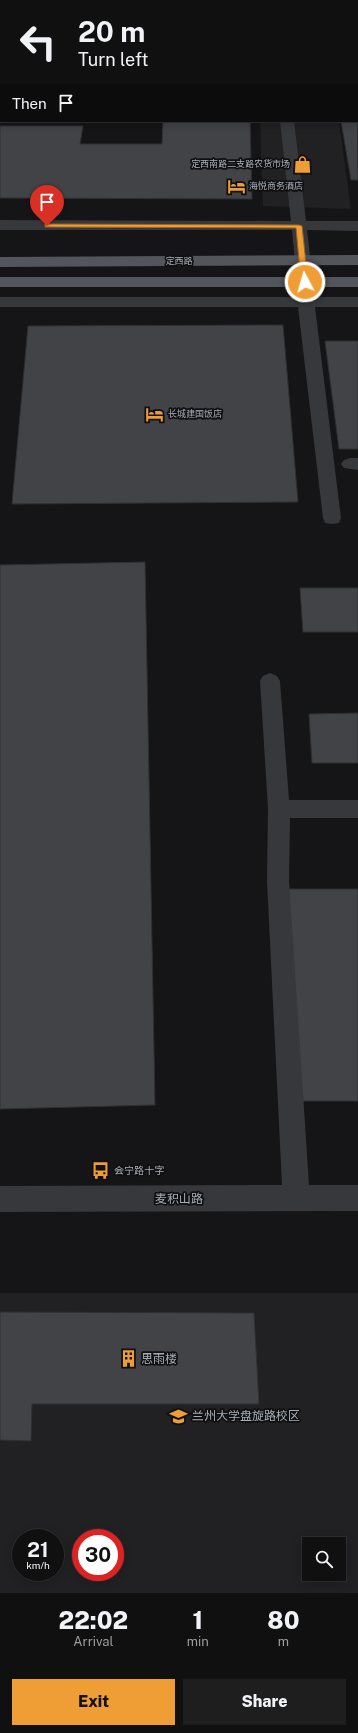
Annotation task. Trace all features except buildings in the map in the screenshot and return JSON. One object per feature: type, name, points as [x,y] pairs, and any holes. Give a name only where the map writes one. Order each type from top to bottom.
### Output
[{"type":"main road","name":"定西路","points":[[0,262],[358,260]]},
{"type":"main road","points":[[0,282],[358,282]]},
{"type":"street","points":[[287,122],[305,282]]},
{"type":"street","points":[[0,225],[358,226]]},
{"type":"street","points":[[0,302],[358,302]]},
{"type":"street","points":[[306,302],[332,518]]},
{"type":"street","points":[[270,681],[279,809],[278,881],[296,1198]]},
{"type":"street","points":[[279,809],[358,809]]},
{"type":"street","name":"麦积山路","points":[[0,1199],[358,1198]]},
{"type":"shaded area","name":"定西南路二支路农货市场","points":[[260,122],[339,122],[351,209],[263,206]]},
{"type":"shaded area","name":"兰州大学盘旋路校区","points":[[0,1293],[358,1293],[358,1593],[0,1593]]},
{"type":"place","name":"定西南路二支路农货市场","points":[[303,164]]},
{"type":"place","name":"海悦商务酒店","points":[[236,186]]},
{"type":"place","name":"长城建国饭店","points":[[155,414]]},
{"type":"place","name":"会宁路十字","points":[[101,1170]]},
{"type":"place","name":"思雨楼","points":[[128,1359]]},
{"type":"place","name":"兰州大学盘旋路校区","points":[[179,1416]]},
{"type":"route","points":[[47,226],[299,226],[305,282]]}]
